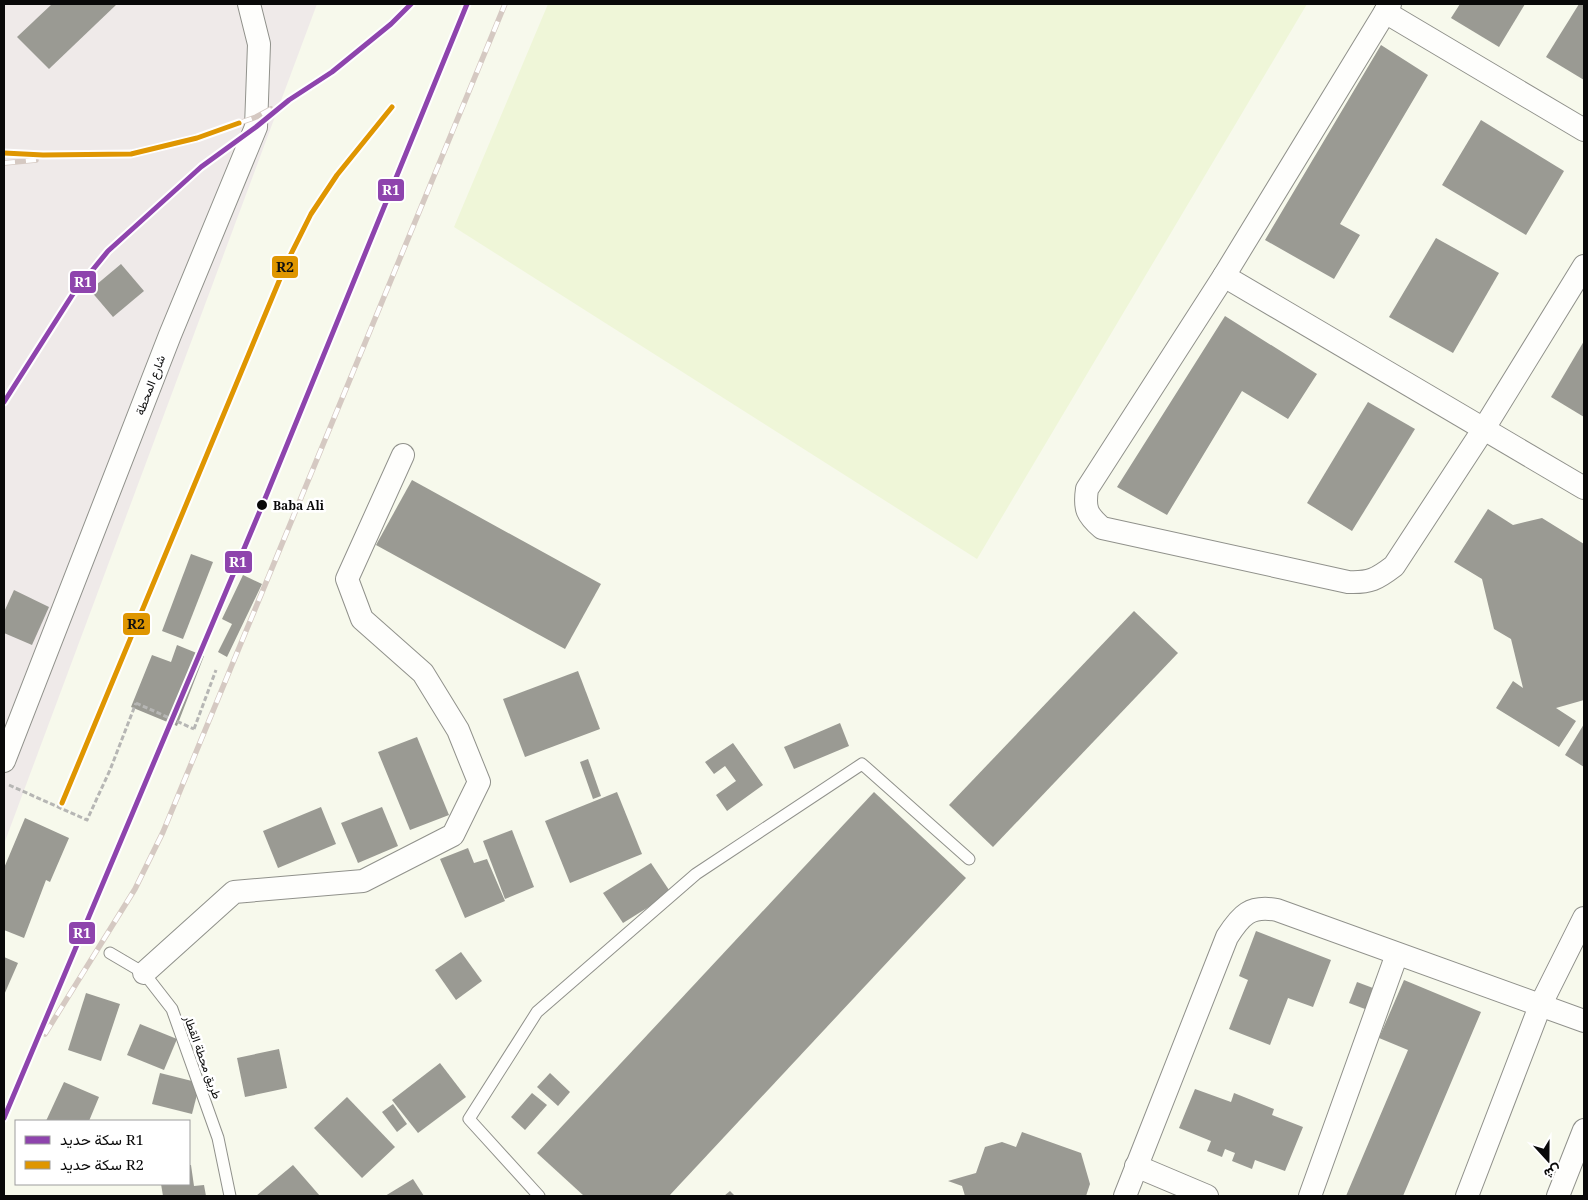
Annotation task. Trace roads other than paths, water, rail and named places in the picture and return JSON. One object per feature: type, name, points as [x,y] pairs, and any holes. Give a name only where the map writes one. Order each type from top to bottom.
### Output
[{"type":"street","name":"شارع المحطة","points":[[4,761],[170,335],[256,128],[259,44],[249,4]]},
{"type":"street","points":[[1584,130],[1388,8],[1224,276],[1087,489],[1085,504],[1090,518],[1102,528],[1348,582],[1365,583],[1382,575],[1394,566],[1483,430],[1584,266]]},
{"type":"street","points":[[1224,276],[1584,488]]},
{"type":"street","points":[[144,973],[234,892],[363,881],[453,835],[480,782],[458,730],[424,673],[362,619],[347,579],[403,454]]},
{"type":"street","points":[[1125,1196],[1227,937],[1236,923],[1249,911],[1264,908],[1277,910],[1584,1021]]},
{"type":"street","points":[[1467,1196],[1540,1006],[1584,918]]},
{"type":"street","points":[[1310,1196],[1397,954]]},
{"type":"street","points":[[1558,1196],[1584,1130]]},
{"type":"street","points":[[1136,1166],[1207,1196]]},
{"type":"lane","points":[[539,1196],[468,1119],[537,1012],[696,874],[862,764],[969,859]]},
{"type":"lane","name":"طريق محطة القطار","points":[[110,953],[144,973],[172,1009],[218,1138],[230,1196]]},
{"type":"railway","points":[[4,402],[73,294],[108,251],[201,167],[289,100],[332,72],[391,24],[411,4]]},
{"type":"railway","points":[[4,1118],[262,506],[467,4]]},
{"type":"railway","points":[[45,1034],[135,889],[163,832],[505,4]]},
{"type":"railway","points":[[62,803],[287,262],[311,214],[337,175],[392,107]]},
{"type":"railway","points":[[4,153],[43,155],[131,154],[197,138],[256,117],[271,109]]},
{"type":"railway","points":[[4,163],[36,160]]},
{"type":"rail line","name":"R1","points":[[4,402],[73,294],[108,251],[201,167],[289,100],[332,72],[391,24],[411,4]]},
{"type":"rail line","name":"R1","points":[[4,1118],[262,506],[467,4]]},
{"type":"rail line","name":"R2","points":[[62,803],[287,262],[311,214],[337,175],[392,107]]},
{"type":"rail line","name":"R2","points":[[4,153],[43,155],[131,154],[197,138],[239,123]]},
{"type":"place","name":"Baba Ali","points":[[262,505]]}]
